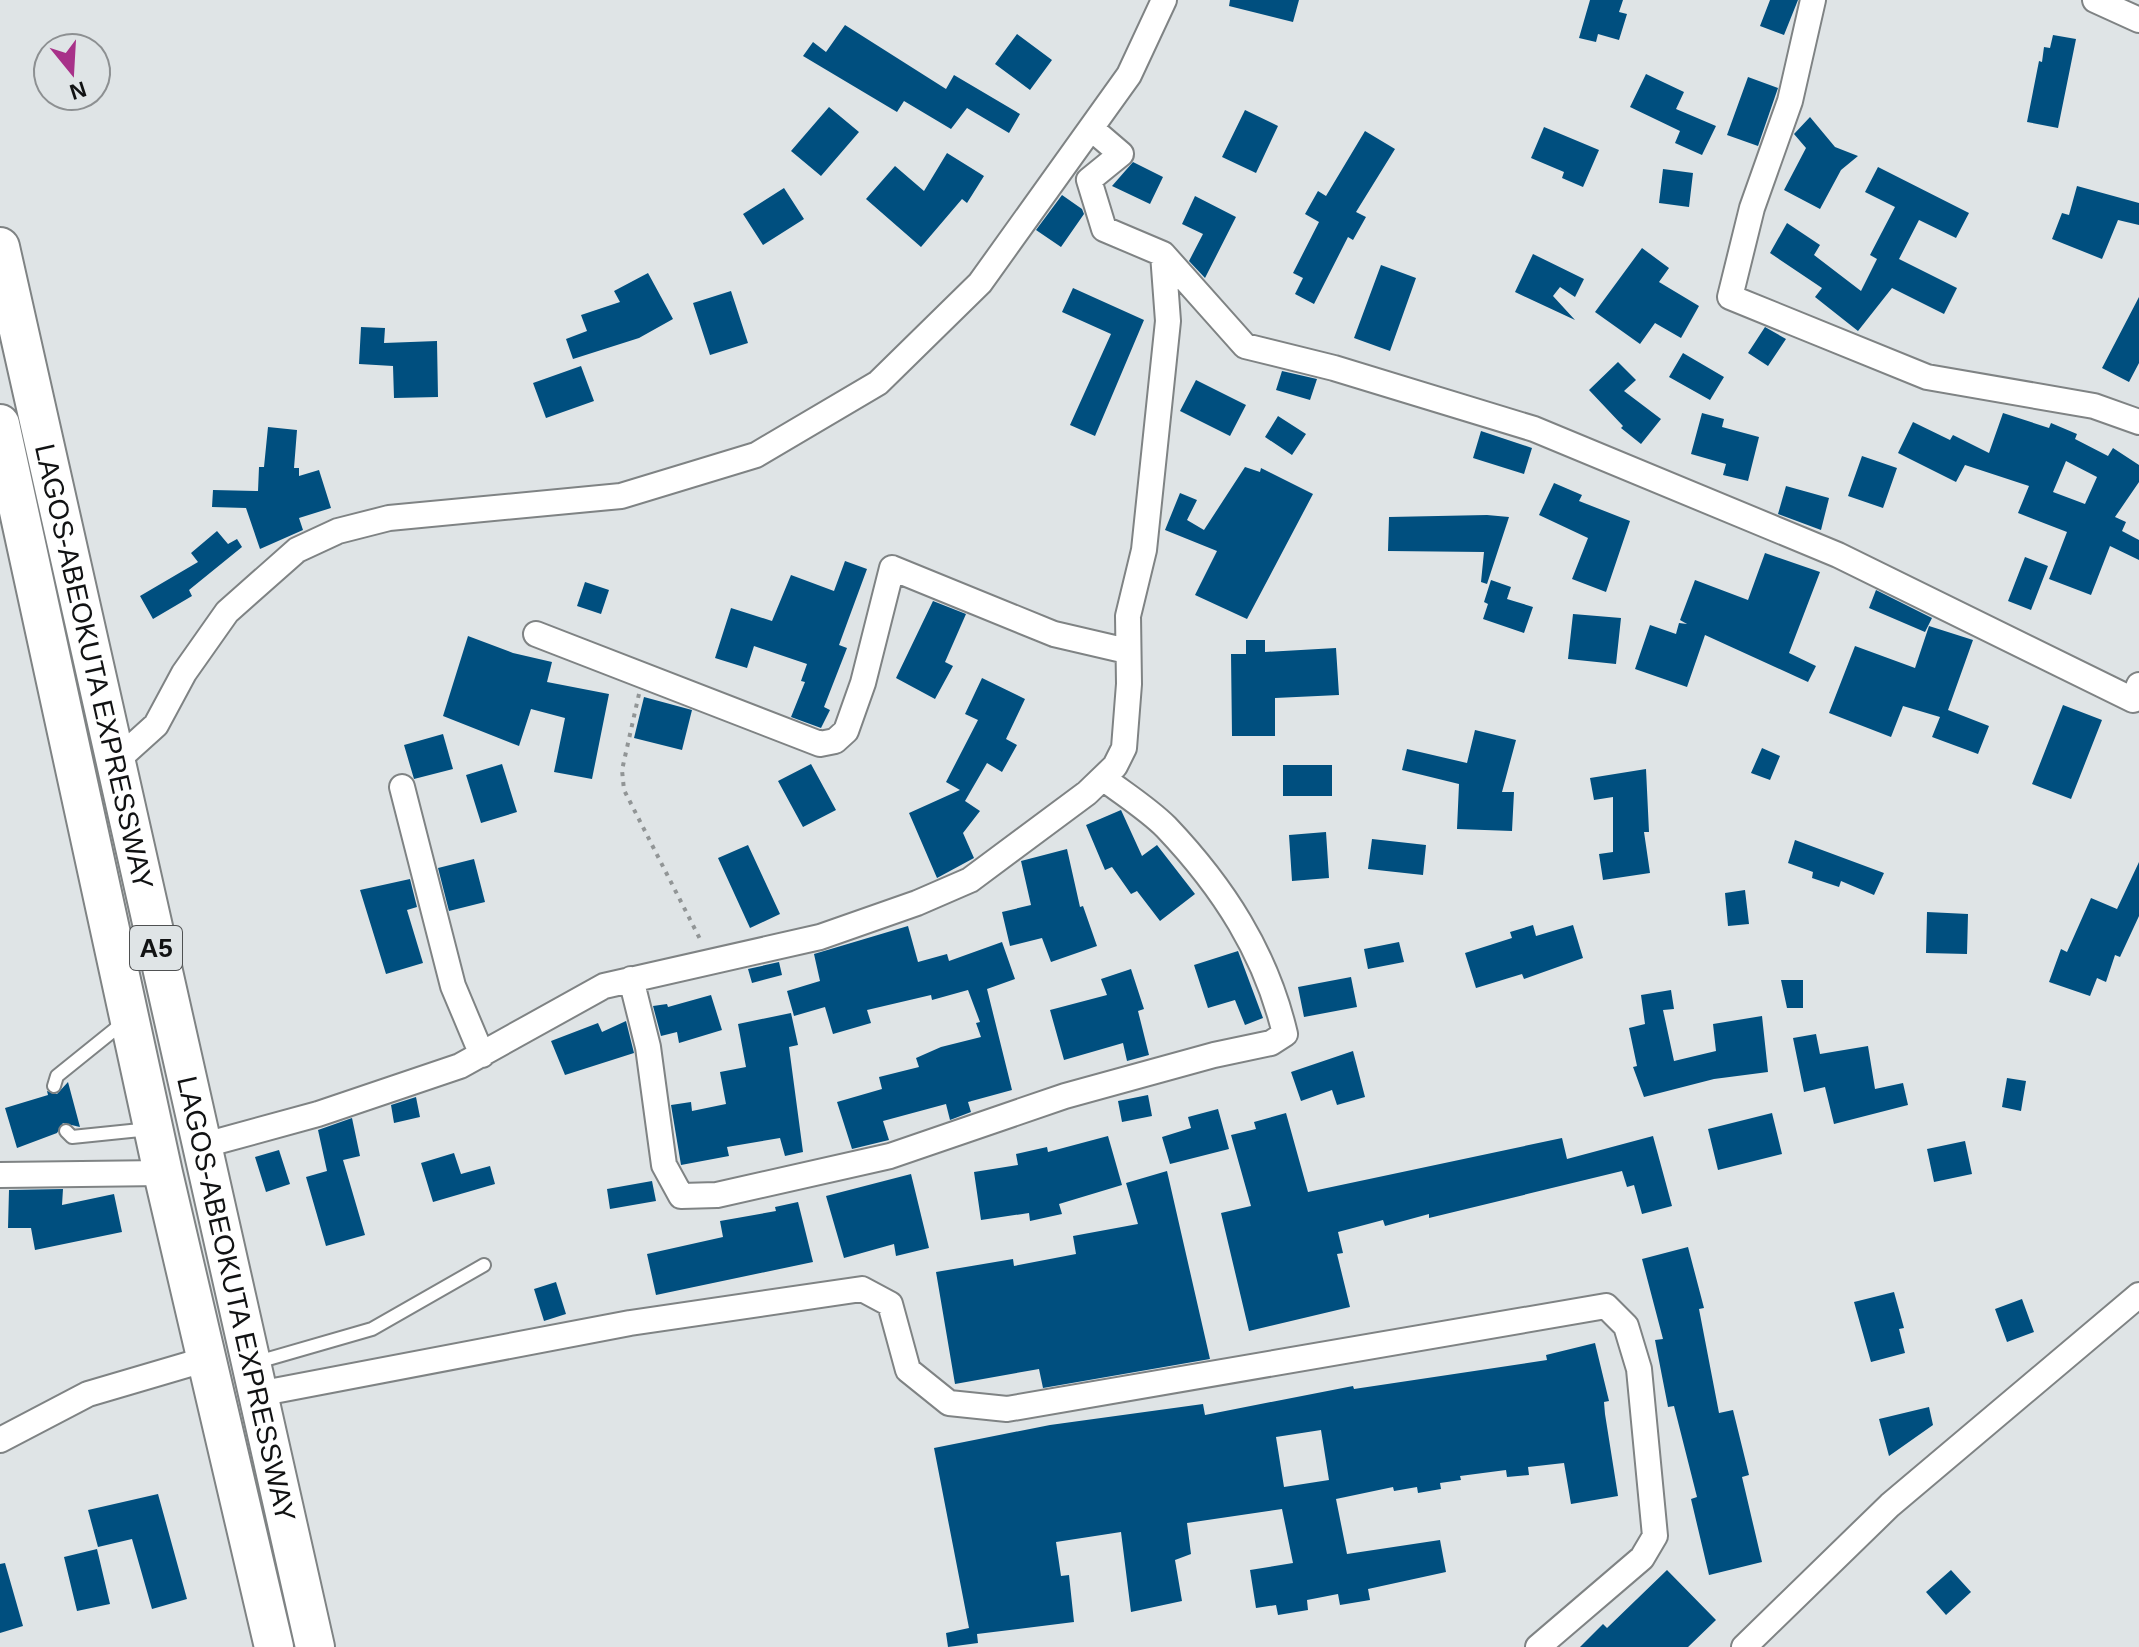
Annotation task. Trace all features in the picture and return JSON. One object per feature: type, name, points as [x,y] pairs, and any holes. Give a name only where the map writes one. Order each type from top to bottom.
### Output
[{"type":"highway","name":"LAGOS-ABEOKUTA EXPRESSWAY","points":[[0,247],[315,1647]]},
{"type":"highway","name":"LAGOS-ABEOKUTA EXPRESSWAY","points":[[0,422],[163,1173],[274,1647]]},
{"type":"street","points":[[114,763],[156,725],[184,673],[227,612],[297,550],[338,531],[389,518],[621,496],[756,455],[878,383],[980,283],[1049,182],[1093,130],[1129,75],[1164,0]]},
{"type":"street","points":[[1813,0],[1790,101],[1752,208],[1730,297],[1927,377],[2094,406],[2139,422]]},
{"type":"street","points":[[2095,0],[2139,20]]},
{"type":"street","points":[[1093,130],[1121,154],[1089,180],[1104,229],[1163,254],[1245,346],[1334,368],[1534,429],[1838,555],[2133,700],[2139,685]]},
{"type":"street","points":[[201,1146],[318,1114],[460,1066],[604,986],[820,937],[917,903],[970,880],[1103,778],[1115,766],[1124,748],[1128,616],[1144,550],[1168,321],[1163,254]]},
{"type":"street","points":[[0,422],[39,416]]},
{"type":"street","points":[[536,634],[820,744],[835,741],[846,731],[863,683],[892,568],[1054,634],[1127,651]]},
{"type":"street","points":[[631,979],[648,1047],[664,1165],[681,1196],[717,1195],[890,1156],[1065,1096],[1214,1055],[1271,1043],[1285,1034],[1275,991],[1243,921],[1165,826],[1103,778]]},
{"type":"street","points":[[402,787],[453,986],[482,1055]]},
{"type":"street","points":[[0,1175],[163,1173]]},
{"type":"street","points":[[254,1379],[862,1289],[890,1304],[908,1370],[949,1403],[1007,1409],[1606,1306],[1626,1326],[1639,1369],[1655,1536],[1642,1558],[1538,1647]]},
{"type":"street","points":[[1744,1647],[1890,1505],[2139,1295]]},
{"type":"street","points":[[0,1440],[88,1394],[207,1359]]},
{"type":"lane","points":[[54,1086],[57,1076],[129,1018]]},
{"type":"lane","points":[[66,1131],[72,1137],[153,1128]]},
{"type":"lane","points":[[254,1379],[372,1329],[484,1265]]},
{"type":"path","points":[[643,678],[622,770],[624,790],[708,962]]},
{"type":"building","points":[[1230,0],[1299,0],[1293,22],[1229,6]]},
{"type":"building","points":[[1590,0],[1623,0],[1619,12],[1627,14],[1619,40],[1598,34],[1596,42],[1579,38]]},
{"type":"building","points":[[1770,0],[1798,0],[1784,35],[1760,26]]},
{"type":"building","points":[[845,25],[946,89],[954,75],[1020,114],[1009,133],[967,108],[951,129],[904,101],[897,112],[803,56],[813,42],[826,52]]},
{"type":"building","points":[[1017,34],[1052,60],[1030,90],[995,64]]},
{"type":"building","points":[[2053,35],[2076,39],[2058,128],[2027,122],[2039,61],[2042,62],[2044,47],[2050,48]]},
{"type":"building","points":[[1646,74],[1684,92],[1676,109],[1716,126],[1702,155],[1675,143],[1680,131],[1630,107]]},
{"type":"building","points":[[1748,77],[1778,88],[1758,146],[1727,135]]},
{"type":"building","points":[[829,107],[859,132],[821,176],[791,151]]},
{"type":"building","points":[[1245,110],[1278,126],[1256,173],[1222,157]]},
{"type":"building","points":[[1810,117],[1835,147],[1858,156],[1841,170],[1820,209],[1784,190],[1806,148],[1794,134]]},
{"type":"building","points":[[1544,127],[1599,150],[1583,187],[1562,178],[1564,172],[1531,158]]},
{"type":"building","points":[[1365,131],[1395,149],[1356,212],[1366,217],[1353,240],[1348,237],[1314,304],[1295,294],[1303,278],[1293,273],[1319,222],[1305,214],[1318,191],[1326,196]]},
{"type":"building","points":[[947,153],[984,176],[967,203],[962,199],[921,247],[866,199],[895,166],[924,191]]},
{"type":"building","points":[[1133,162],[1163,177],[1150,204],[1112,186]]},
{"type":"building","points":[[1878,167],[1969,213],[1956,238],[1919,220],[1899,259],[1957,288],[1944,314],[1892,288],[1858,331],[1815,297],[1822,288],[1770,253],[1787,223],[1820,245],[1814,255],[1861,291],[1877,259],[1870,255],[1895,207],[1865,192]]},
{"type":"building","points":[[1663,169],[1693,173],[1689,207],[1659,203]]},
{"type":"building","points":[[2077,186],[2139,203],[2139,225],[2118,220],[2102,259],[2052,239],[2062,213],[2069,215]]},
{"type":"building","points":[[784,188],[804,219],[763,245],[743,214]]},
{"type":"building","points":[[1062,195],[1082,209],[1084,214],[1061,247],[1036,230]]},
{"type":"building","points":[[1195,196],[1236,217],[1205,278],[1189,261],[1203,234],[1182,224]]},
{"type":"building","points":[[1642,248],[1669,268],[1659,282],[1699,306],[1681,338],[1655,323],[1640,344],[1595,312]]},
{"type":"building","points":[[1533,254],[1584,279],[1575,297],[1560,287],[1553,296],[1575,320],[1515,292]]},
{"type":"building","points":[[1381,265],[1416,278],[1390,351],[1354,338]]},
{"type":"building","points":[[648,273],[673,319],[639,338],[573,359],[566,339],[587,331],[581,315],[620,302],[614,291]]},
{"type":"building","points":[[1073,288],[1144,320],[1095,436],[1070,425],[1111,334],[1062,312]]},
{"type":"building","points":[[731,291],[748,343],[710,355],[693,303]]},
{"type":"building","points":[[2139,297],[2139,363],[2129,382],[2102,368]]},
{"type":"building","points":[[361,327],[385,328],[384,343],[437,341],[438,397],[394,398],[393,366],[359,364]]},
{"type":"building","points":[[1765,327],[1786,339],[1768,366],[1748,353]]},
{"type":"building","points":[[1683,353],[1724,377],[1710,400],[1669,377]]},
{"type":"building","points":[[1618,362],[1636,380],[1624,391],[1661,419],[1641,444],[1621,428],[1623,426],[1589,390]]},
{"type":"building","points":[[581,366],[594,401],[546,418],[533,383]]},
{"type":"building","points":[[1282,371],[1317,379],[1310,400],[1276,390]]},
{"type":"building","points":[[1196,380],[1246,405],[1230,436],[1180,411]]},
{"type":"building","points":[[1702,413],[1724,419],[1722,427],[1759,437],[1748,481],[1723,475],[1726,464],[1691,454]]},
{"type":"building","points":[[2003,413],[2049,428],[2051,423],[2077,434],[2075,439],[2108,456],[2113,448],[2139,465],[2139,482],[2115,517],[2126,522],[2122,531],[2139,540],[2139,560],[2110,546],[2091,595],[2049,579],[2067,532],[2018,513],[2029,486],[1965,465],[1956,482],[1898,453],[1913,422],[1950,440],[1953,435],[1989,453]],"holes":[[[2066,461],[2097,477],[2085,504],[2053,492]]]},
{"type":"building","points":[[1278,416],[1306,434],[1292,455],[1265,437]]},
{"type":"building","points":[[268,427],[297,430],[294,468],[299,468],[299,476],[319,470],[331,508],[299,518],[303,530],[260,549],[246,508],[212,507],[213,490],[258,491],[259,467],[264,467]]},
{"type":"building","points":[[1481,431],[1532,448],[1524,474],[1473,458]]},
{"type":"building","points":[[1862,456],[1897,468],[1883,508],[1848,496]]},
{"type":"building","points":[[1245,467],[1260,472],[1261,468],[1313,494],[1247,619],[1195,595],[1217,551],[1165,530],[1180,493],[1197,500],[1187,520],[1204,530]]},
{"type":"building","points":[[1554,483],[1582,495],[1579,501],[1630,521],[1606,592],[1572,579],[1588,538],[1539,515]]},
{"type":"building","points":[[1786,486],[1829,498],[1821,530],[1778,514]]},
{"type":"building","points":[[1389,517],[1509,517],[1487,584],[1481,582],[1484,552],[1388,551]]},
{"type":"building","points":[[217,531],[228,544],[237,539],[242,547],[189,590],[192,596],[153,619],[140,596],[198,562],[191,553]]},
{"type":"building","points":[[1765,553],[1820,572],[1789,653],[1816,666],[1808,682],[1705,635],[1687,687],[1635,669],[1650,625],[1676,634],[1679,623],[1687,624],[1680,620],[1695,580],[1748,600]]},
{"type":"building","points":[[2025,557],[2048,566],[2031,610],[2008,601]]},
{"type":"building","points":[[845,561],[867,569],[839,645],[847,648],[824,707],[830,710],[821,728],[791,717],[805,682],[801,681],[807,664],[754,646],[747,668],[715,658],[731,608],[772,621],[791,575],[834,591]]},
{"type":"building","points":[[1491,580],[1511,587],[1507,599],[1533,607],[1524,633],[1483,619],[1488,604],[1484,602]]},
{"type":"building","points":[[585,582],[609,590],[601,614],[577,606]]},
{"type":"building","points":[[1876,590],[1932,618],[1925,632],[1869,608]]},
{"type":"building","points":[[933,601],[966,614],[945,662],[953,666],[935,699],[896,678]]},
{"type":"building","points":[[1573,614],[1621,618],[1616,664],[1568,659]]},
{"type":"building","points":[[1929,626],[1973,640],[1948,710],[1989,726],[1978,754],[1932,737],[1940,717],[1903,706],[1891,737],[1829,713],[1855,646],[1915,668]]},
{"type":"building","points":[[468,636],[513,653],[552,662],[547,682],[609,694],[592,779],[554,772],[565,718],[531,709],[519,746],[443,716]]},
{"type":"building","points":[[1246,640],[1265,640],[1265,652],[1336,648],[1339,695],[1275,698],[1275,736],[1232,736],[1231,654],[1246,654]]},
{"type":"building","points":[[982,678],[1025,699],[1006,739],[1017,745],[1002,772],[987,763],[965,801],[980,811],[963,833],[974,858],[937,878],[909,813],[960,790],[946,782],[978,720],[965,714]]},
{"type":"building","points":[[644,697],[692,710],[682,750],[634,738]]},
{"type":"building","points":[[2063,705],[2102,720],[2071,799],[2032,784]]},
{"type":"building","points":[[1475,730],[1516,740],[1502,792],[1514,792],[1512,831],[1457,829],[1459,784],[1402,770],[1407,749],[1467,763]]},
{"type":"building","points":[[443,734],[453,769],[414,779],[404,745]]},
{"type":"building","points":[[1762,748],[1780,756],[1770,780],[1751,773]]},
{"type":"building","points":[[502,764],[517,812],[481,823],[466,775]]},
{"type":"building","points":[[811,764],[836,810],[803,827],[778,781]]},
{"type":"building","points":[[1283,765],[1332,765],[1332,796],[1283,796]]},
{"type":"building","points":[[1646,769],[1649,832],[1644,832],[1650,873],[1603,880],[1599,854],[1613,852],[1613,797],[1594,800],[1590,778]]},
{"type":"building","points":[[1121,810],[1142,856],[1157,845],[1195,894],[1160,921],[1137,891],[1131,894],[1112,867],[1105,870],[1086,825]]},
{"type":"building","points":[[1326,832],[1329,878],[1292,881],[1289,835]]},
{"type":"building","points":[[1372,839],[1426,845],[1423,875],[1368,869]]},
{"type":"building","points":[[1795,840],[1884,873],[1874,895],[1841,881],[1839,887],[1812,878],[1813,872],[1788,863]]},
{"type":"building","points":[[748,845],[780,914],[750,928],[718,858]]},
{"type":"building","points":[[1067,849],[1080,907],[1083,906],[1097,946],[1051,962],[1042,938],[1010,946],[1002,912],[1031,905],[1021,861]]},
{"type":"building","points":[[474,859],[485,902],[449,911],[438,868]]},
{"type":"building","points":[[2139,862],[2139,916],[2120,957],[2115,955],[2106,982],[2097,978],[2090,996],[2049,982],[2061,949],[2067,952],[2091,898],[2117,909]]},
{"type":"building","points":[[410,879],[417,907],[407,910],[423,963],[386,974],[360,890]]},
{"type":"building","points":[[1745,890],[1749,924],[1728,926],[1725,893]]},
{"type":"building","points":[[1927,912],[1968,914],[1967,954],[1926,953]]},
{"type":"building","points":[[1533,925],[1536,936],[1573,925],[1583,958],[1524,979],[1522,974],[1476,988],[1465,953],[1512,938],[1510,932]]},
{"type":"building","points":[[908,926],[918,962],[947,954],[949,961],[1002,942],[1015,979],[987,989],[1012,1090],[968,1102],[971,1112],[950,1120],[946,1104],[883,1121],[889,1140],[852,1149],[837,1102],[882,1089],[879,1077],[919,1067],[916,1058],[941,1047],[981,1037],[976,1023],[980,1022],[968,990],[932,1000],[931,995],[867,1010],[871,1023],[833,1034],[825,1007],[794,1016],[787,991],[820,981],[814,954]]},
{"type":"building","points":[[1399,942],[1404,962],[1368,969],[1364,949]]},
{"type":"building","points":[[1238,951],[1263,1018],[1245,1025],[1235,1000],[1208,1008],[1194,965]]},
{"type":"building","points":[[779,962],[782,975],[752,983],[748,969]]},
{"type":"building","points":[[1131,969],[1144,1009],[1138,1011],[1149,1055],[1127,1061],[1123,1043],[1064,1060],[1050,1010],[1107,995],[1101,979]]},
{"type":"building","points":[[1351,977],[1357,1007],[1304,1017],[1298,987]]},
{"type":"building","points":[[1781,980],[1803,980],[1803,1008],[1787,1008]]},
{"type":"building","points":[[1671,990],[1674,1009],[1663,1010],[1674,1061],[1716,1051],[1713,1024],[1762,1016],[1768,1072],[1714,1079],[1644,1097],[1633,1067],[1637,1066],[1629,1028],[1645,1024],[1641,995]]},
{"type":"building","points":[[711,995],[722,1030],[679,1043],[677,1032],[661,1036],[653,1006],[667,1004],[668,1007]]},
{"type":"building","points":[[791,1013],[798,1045],[789,1047],[803,1152],[785,1156],[780,1138],[727,1147],[729,1156],[681,1165],[671,1105],[691,1102],[692,1111],[726,1104],[720,1072],[746,1067],[738,1024]]},
{"type":"building","points":[[626,1021],[634,1053],[565,1075],[551,1041],[598,1023],[602,1032]]},
{"type":"building","points":[[1816,1034],[1820,1054],[1868,1046],[1875,1089],[1903,1083],[1908,1105],[1834,1124],[1825,1087],[1804,1092],[1793,1038]]},
{"type":"building","points":[[1353,1051],[1365,1097],[1337,1105],[1332,1090],[1301,1101],[1291,1072]]},
{"type":"building","points":[[2007,1078],[2026,1081],[2021,1111],[2002,1107]]},
{"type":"building","points":[[68,1082],[80,1127],[63,1123],[57,1133],[17,1148],[5,1108],[48,1095],[47,1091],[57,1094]]},
{"type":"building","points":[[1148,1095],[1152,1116],[1122,1122],[1118,1101]]},
{"type":"building","points":[[416,1097],[420,1117],[394,1123],[391,1105]]},
{"type":"building","points":[[1218,1109],[1229,1149],[1170,1164],[1162,1137],[1191,1128],[1188,1117]]},
{"type":"building","points":[[1286,1113],[1308,1192],[1562,1138],[1567,1159],[1653,1136],[1672,1206],[1642,1214],[1634,1185],[1627,1187],[1622,1171],[1429,1218],[1429,1214],[1385,1226],[1383,1220],[1338,1232],[1343,1253],[1337,1254],[1350,1307],[1249,1331],[1221,1213],[1251,1206],[1231,1135],[1256,1129],[1254,1122]]},
{"type":"building","points":[[1772,1113],[1782,1154],[1718,1170],[1708,1129]]},
{"type":"building","points":[[352,1118],[360,1156],[343,1160],[365,1235],[326,1246],[306,1177],[327,1171],[318,1130]]},
{"type":"building","points":[[1108,1136],[1122,1185],[1059,1204],[1062,1214],[1030,1221],[1029,1213],[981,1220],[974,1172],[1018,1165],[1016,1154],[1047,1147],[1048,1152]]},
{"type":"building","points":[[1965,1141],[1972,1174],[1934,1182],[1927,1149]]},
{"type":"building","points":[[279,1150],[290,1184],[266,1192],[255,1157]]},
{"type":"building","points":[[454,1153],[461,1174],[490,1166],[495,1184],[433,1202],[421,1163]]},
{"type":"building","points":[[1167,1171],[1210,1359],[1043,1388],[1039,1369],[955,1384],[936,1272],[1013,1259],[1014,1266],[1076,1254],[1073,1236],[1138,1224],[1126,1183]]},
{"type":"building","points":[[911,1174],[929,1248],[896,1256],[894,1244],[844,1258],[826,1196]]},
{"type":"building","points":[[652,1181],[656,1201],[610,1209],[607,1189]]},
{"type":"building","points":[[63,1189],[62,1205],[114,1194],[122,1232],[35,1250],[31,1228],[8,1228],[9,1190]]},
{"type":"building","points":[[798,1202],[813,1262],[656,1295],[647,1254],[723,1237],[720,1221],[776,1211],[775,1207]]},
{"type":"building","points":[[1688,1247],[1704,1308],[1699,1309],[1719,1413],[1733,1410],[1749,1475],[1742,1477],[1762,1562],[1709,1575],[1691,1499],[1697,1497],[1674,1406],[1668,1407],[1655,1340],[1663,1339],[1642,1259]]},
{"type":"building","points":[[556,1282],[566,1314],[544,1321],[534,1289]]},
{"type":"building","points":[[1894,1292],[1904,1328],[1899,1329],[1905,1353],[1871,1362],[1854,1302]]},
{"type":"building","points":[[2022,1299],[2034,1332],[2007,1342],[1995,1309]]},
{"type":"building","points":[[1595,1343],[1609,1401],[1604,1402],[1605,1414],[1618,1496],[1571,1504],[1564,1463],[1528,1467],[1529,1475],[1507,1477],[1506,1470],[1460,1476],[1461,1480],[1440,1483],[1441,1489],[1418,1493],[1417,1487],[1394,1491],[1393,1487],[1336,1499],[1347,1554],[1440,1540],[1446,1572],[1368,1589],[1370,1600],[1340,1605],[1338,1594],[1307,1600],[1308,1610],[1278,1615],[1276,1605],[1256,1608],[1250,1570],[1293,1563],[1282,1509],[1187,1523],[1191,1554],[1175,1560],[1182,1601],[1131,1612],[1121,1532],[1056,1542],[1061,1576],[1069,1575],[1074,1622],[977,1634],[978,1643],[948,1647],[946,1633],[969,1628],[934,1448],[1050,1425],[1203,1404],[1205,1415],[1353,1386],[1354,1389],[1547,1360],[1546,1355]],"holes":[[[1321,1430],[1329,1480],[1284,1487],[1276,1437]]]},
{"type":"building","points":[[1929,1407],[1933,1425],[1889,1456],[1879,1419]]},
{"type":"building","points":[[158,1494],[187,1599],[152,1609],[132,1539],[98,1547],[88,1510]]},
{"type":"building","points":[[97,1549],[110,1604],[77,1611],[64,1557]]},
{"type":"building","points":[[5,1563],[23,1626],[0,1633],[0,1564]]},
{"type":"building","points":[[1667,1570],[1716,1620],[1688,1647],[1580,1647],[1603,1624],[1607,1628]]},
{"type":"building","points":[[1951,1570],[1971,1592],[1946,1615],[1926,1592]]}]
